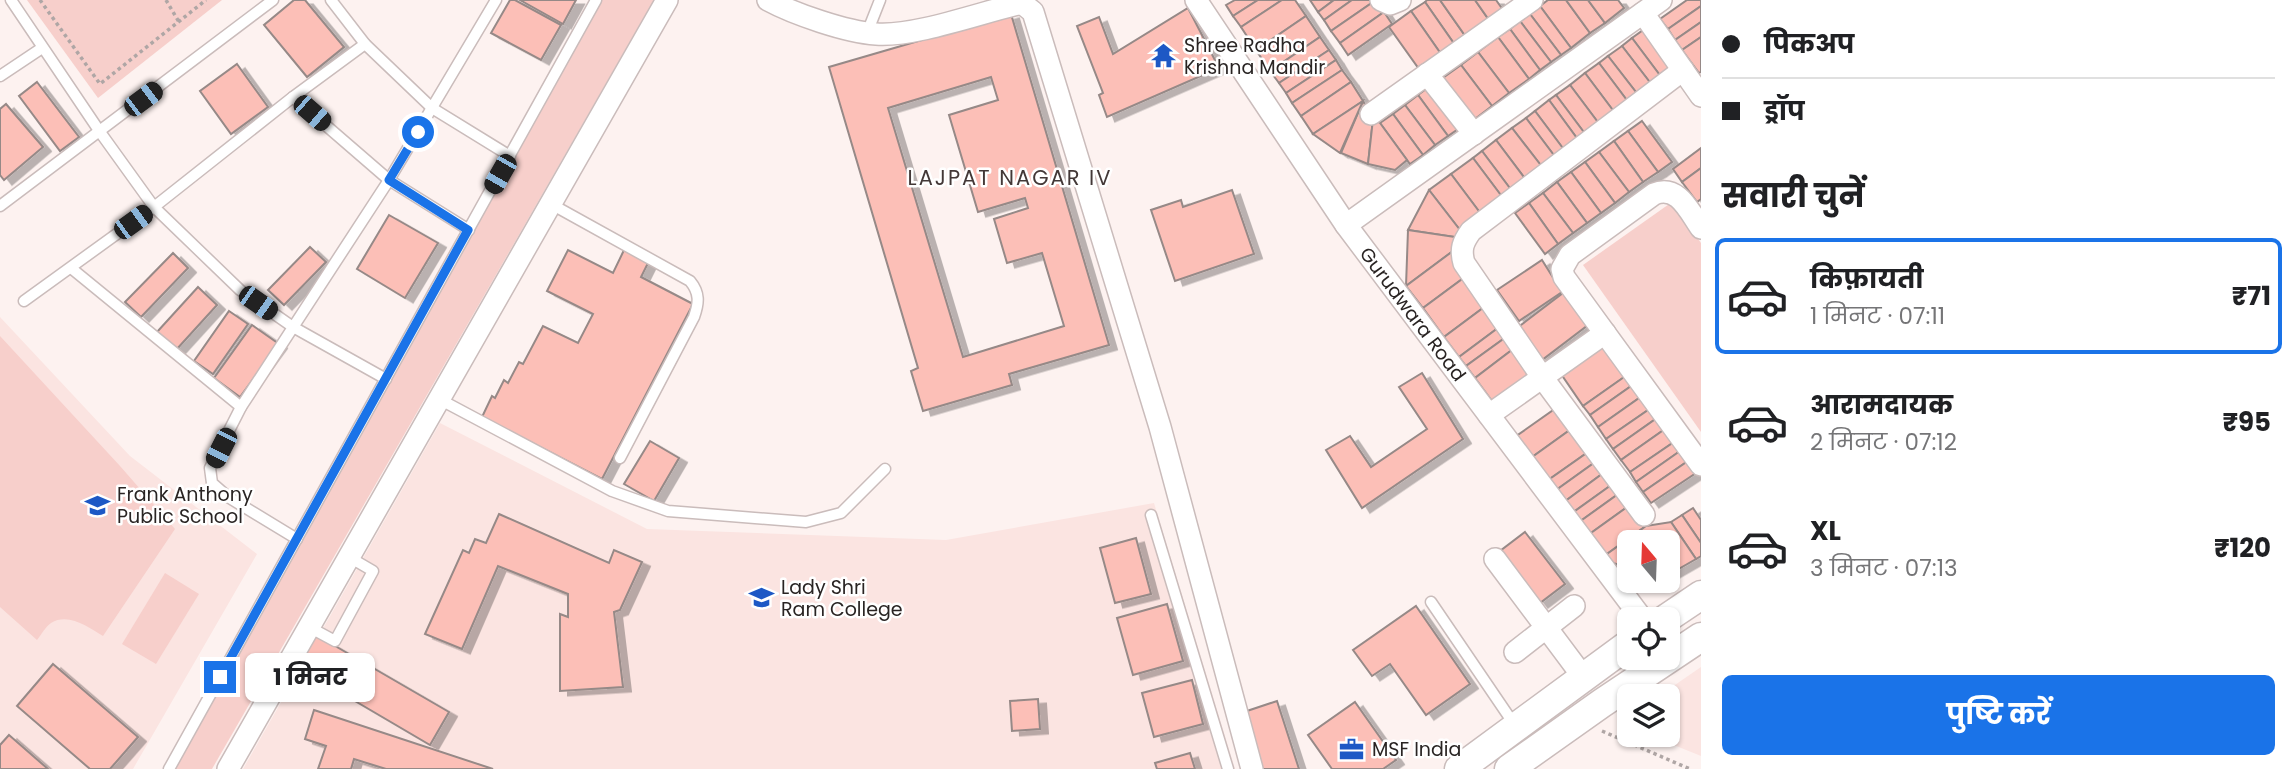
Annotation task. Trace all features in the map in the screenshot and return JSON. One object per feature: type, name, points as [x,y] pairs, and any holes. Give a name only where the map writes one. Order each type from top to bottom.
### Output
[{"type":"street","points":[[228,769],[667,0]]},
{"type":"street","points":[[768,0],[844,28],[876,34],[909,32],[1005,3],[1023,3],[1033,12],[1160,427],[1252,769]]},
{"type":"street","name":"Gurudwara Road","points":[[1196,0],[1346,225],[1633,607]]},
{"type":"street","points":[[1381,0],[1390,4],[1400,0]]},
{"type":"street","points":[[1371,114],[1532,0]]},
{"type":"street","points":[[1346,225],[1661,0]]},
{"type":"street","points":[[1643,13],[1701,96]]},
{"type":"street","points":[[1644,515],[1542,377],[1464,263],[1461,253],[1464,241],[1484,220],[1683,70]]},
{"type":"street","points":[[1427,74],[1474,134]]},
{"type":"street","points":[[1701,228],[1678,196],[1669,191],[1661,191],[1570,255],[1562,269],[1564,277],[1701,465]]},
{"type":"street","points":[[1489,415],[1605,333]]},
{"type":"street","points":[[1495,559],[1584,678]]},
{"type":"street","points":[[1680,609],[1701,595]]},
{"type":"street","points":[[1515,652],[1574,607]]},
{"type":"street","points":[[1509,769],[1701,637]]},
{"type":"street","points":[[1459,769],[1617,654]]},
{"type":"lane","points":[[11,0],[154,207],[240,290],[293,327],[386,379]]},
{"type":"lane","points":[[0,206],[273,0]]},
{"type":"lane","points":[[331,0],[365,44],[432,108],[510,156]]},
{"type":"lane","points":[[297,539],[228,497],[212,483],[210,468],[241,407],[389,180],[496,0]]},
{"type":"lane","points":[[169,769],[596,0]]},
{"type":"lane","points":[[867,33],[880,0]]},
{"type":"lane","points":[[24,301],[154,207],[365,44]]},
{"type":"lane","points":[[0,76],[42,48]]},
{"type":"lane","points":[[293,97],[389,180],[468,230]]},
{"type":"lane","points":[[551,204],[690,281],[696,288],[698,305],[694,317],[620,458]]},
{"type":"lane","points":[[71,268],[241,407]]},
{"type":"lane","points":[[439,399],[612,491],[668,510],[806,522],[841,513],[885,469]]},
{"type":"lane","points":[[1151,515],[1228,769]]},
{"type":"lane","points":[[309,626],[335,641],[373,571],[349,557]]},
{"type":"lane","points":[[1431,602],[1516,727]]},
{"type":"path","points":[[47,0],[41,2],[100,84],[206,0]]},
{"type":"path","points":[[166,0],[179,22]]},
{"type":"path","points":[[1577,720],[1690,769]]},
{"type":"shaded area","points":[[27,0],[222,0],[98,98]]},
{"type":"shaded area","points":[[597,0],[654,0],[212,769],[174,769]]},
{"type":"shaded area","points":[[1672,202],[1701,243],[1701,432],[1583,265]]},
{"type":"shaded area","name":"Frank Anthony Public School","points":[[0,317],[130,456],[257,554],[133,769],[0,769]]},
{"type":"shaded area","points":[[0,336],[175,529],[103,636],[78,622],[65,619],[49,624],[37,640],[0,607]]},
{"type":"shaded area","name":"Lady Shri Ram College","points":[[440,423],[647,529],[946,540],[1154,503],[1235,769],[243,769]]},
{"type":"shaded area","points":[[165,573],[199,594],[156,664],[122,644]]},
{"type":"shaded area","points":[[1701,667],[1701,756],[1679,747],[1680,684],[1676,684]]},
{"type":"building","points":[[294,0],[305,0],[344,47],[307,77],[264,25]]},
{"type":"building","points":[[510,0],[515,0],[561,25],[541,60],[491,33]]},
{"type":"building","points":[[520,0],[576,0],[563,24]]},
{"type":"building","points":[[1235,0],[1258,0],[1233,16],[1226,5]]},
{"type":"building","points":[[1258,0],[1282,0],[1241,27],[1233,16]]},
{"type":"building","points":[[1282,0],[1295,0],[1306,16],[1256,50],[1241,27]]},
{"type":"building","points":[[1310,0],[1334,0],[1318,12]]},
{"type":"building","points":[[1334,0],[1352,0],[1324,20],[1318,12]]},
{"type":"building","points":[[1352,0],[1376,0],[1331,31],[1324,20]]},
{"type":"building","points":[[1376,0],[1384,12],[1340,43],[1331,31]]},
{"type":"building","points":[[1440,0],[1466,37],[1455,45],[1425,2]]},
{"type":"building","points":[[1440,0],[1475,0],[1489,20],[1466,37]]},
{"type":"building","points":[[1475,0],[1496,0],[1503,10],[1489,20]]},
{"type":"building","points":[[1548,0],[1566,0],[1590,33],[1571,48],[1540,6]]},
{"type":"building","points":[[1566,0],[1588,0],[1605,23],[1590,33]]},
{"type":"building","points":[[1588,0],[1618,0],[1624,8],[1605,23]]},
{"type":"building","points":[[1687,0],[1701,0],[1701,6],[1668,29],[1660,19]]},
{"type":"building","points":[[1425,2],[1455,45],[1441,54],[1411,11]]},
{"type":"building","points":[[1540,6],[1571,48],[1561,55],[1530,14]]},
{"type":"building","points":[[1701,6],[1701,22],[1675,40],[1668,29]]},
{"type":"building","points":[[1188,8],[1219,68],[1107,117],[1099,95],[1103,93],[1077,26],[1099,17],[1113,54]]},
{"type":"building","points":[[1411,11],[1441,54],[1419,69],[1389,27]]},
{"type":"building","points":[[1384,12],[1392,24],[1348,55],[1340,43]]},
{"type":"building","points":[[1011,14],[1109,345],[1009,374],[1012,385],[923,411],[911,371],[918,368],[829,67]],"holes":[[[991,77],[998,100],[949,115],[978,212],[1025,198],[1028,208],[994,219],[1007,263],[1042,253],[1064,326],[963,357],[888,108]]]},
{"type":"building","points":[[1530,14],[1561,55],[1551,62],[1520,21]]},
{"type":"building","points":[[1306,16],[1320,37],[1270,71],[1256,50]]},
{"type":"building","points":[[1520,21],[1551,62],[1540,70],[1510,29]]},
{"type":"building","points":[[1701,22],[1701,37],[1682,50],[1675,40]]},
{"type":"building","points":[[1646,28],[1676,68],[1662,78],[1632,38]]},
{"type":"building","points":[[1510,29],[1540,70],[1529,79],[1498,37]]},
{"type":"building","points":[[1320,37],[1329,50],[1279,83],[1270,71]]},
{"type":"building","points":[[1498,37],[1529,79],[1509,93],[1478,52]]},
{"type":"building","points":[[1701,37],[1701,72],[1699,73],[1682,50]]},
{"type":"building","points":[[1632,38],[1662,78],[1652,85],[1622,46]]},
{"type":"building","points":[[1622,46],[1652,85],[1639,96],[1608,56]]},
{"type":"building","points":[[1329,50],[1336,60],[1286,93],[1279,83]]},
{"type":"building","points":[[1478,52],[1509,93],[1492,106],[1461,65]]},
{"type":"building","points":[[1608,56],[1639,96],[1629,103],[1599,63]]},
{"type":"building","points":[[1336,60],[1342,70],[1292,103],[1286,93]]},
{"type":"building","points":[[1599,63],[1629,103],[1615,113],[1585,73]]},
{"type":"building","points":[[237,64],[268,107],[231,134],[200,91]]},
{"type":"building","points":[[1461,65],[1492,106],[1471,122],[1440,80]]},
{"type":"building","points":[[1342,70],[1351,82],[1301,116],[1292,103]]},
{"type":"building","points":[[1585,73],[1615,113],[1600,125],[1570,85]]},
{"type":"building","points":[[37,82],[79,137],[60,151],[19,96]]},
{"type":"building","points":[[1351,82],[1363,101],[1313,134],[1301,116]]},
{"type":"building","points":[[1570,85],[1600,125],[1586,135],[1556,95]]},
{"type":"building","points":[[1430,86],[1461,127],[1448,136],[1418,95]]},
{"type":"building","points":[[1418,95],[1448,136],[1435,145],[1405,105]]},
{"type":"building","points":[[1556,95],[1586,135],[1579,141],[1549,100]]},
{"type":"building","points":[[1549,100],[1579,141],[1565,151],[1535,111]]},
{"type":"building","points":[[1363,101],[1373,119],[1368,164],[1341,153]]},
{"type":"building","points":[[1363,101],[1340,153],[1313,134]]},
{"type":"building","points":[[6,104],[43,147],[4,180],[0,175],[0,109]]},
{"type":"building","points":[[1405,105],[1435,145],[1423,155],[1393,114]]},
{"type":"building","points":[[1535,111],[1565,151],[1556,158],[1526,118]]},
{"type":"building","points":[[1393,114],[1423,155],[1410,164],[1380,123]]},
{"type":"building","points":[[1526,118],[1556,158],[1543,168],[1512,128]]},
{"type":"building","points":[[1373,119],[1380,123],[1407,160],[1395,170],[1368,164]]},
{"type":"building","points":[[1642,121],[1672,162],[1658,172],[1628,131]]},
{"type":"building","points":[[1512,128],[1543,168],[1526,180],[1496,140]]},
{"type":"building","points":[[1628,131],[1658,172],[1643,182],[1614,141]]},
{"type":"building","points":[[1496,140],[1526,180],[1512,191],[1482,151]]},
{"type":"building","points":[[1614,141],[1643,182],[1629,192],[1599,152]]},
{"type":"building","points":[[1701,148],[1701,168],[1682,182],[1673,169]]},
{"type":"building","points":[[1482,151],[1512,191],[1503,198],[1473,158]]},
{"type":"building","points":[[1599,152],[1629,192],[1615,203],[1585,162]]},
{"type":"building","points":[[1473,158],[1503,198],[1481,214],[1451,174]]},
{"type":"building","points":[[1585,162],[1615,203],[1601,213],[1571,172]]},
{"type":"building","points":[[1701,168],[1701,199],[1697,202],[1682,182]]},
{"type":"building","points":[[1571,172],[1601,213],[1587,223],[1557,182]]},
{"type":"building","points":[[1451,174],[1481,214],[1460,230],[1429,190]]},
{"type":"building","points":[[1557,182],[1587,223],[1573,233],[1543,193]]},
{"type":"building","points":[[1232,190],[1254,254],[1175,281],[1151,210],[1181,200],[1183,207]]},
{"type":"building","points":[[1429,190],[1460,230],[1455,237],[1408,230]]},
{"type":"building","points":[[1543,193],[1573,233],[1558,244],[1529,203]]},
{"type":"building","points":[[1529,203],[1558,244],[1545,254],[1515,213]]},
{"type":"building","points":[[389,215],[438,243],[405,298],[357,269]]},
{"type":"building","points":[[1408,230],[1455,237],[1453,251],[1406,286]]},
{"type":"building","points":[[310,247],[326,262],[284,305],[268,290]]},
{"type":"building","points":[[625,248],[649,261],[641,277],[693,304],[602,479],[482,417],[492,396],[495,398],[504,380],[508,383],[519,362],[523,364],[543,326],[578,343],[593,314],[547,291],[568,250],[613,273]]},
{"type":"building","points":[[1453,251],[1469,274],[1423,308],[1406,286]]},
{"type":"building","points":[[173,253],[188,268],[141,317],[125,302]]},
{"type":"building","points":[[1542,260],[1562,292],[1519,321],[1497,290]]},
{"type":"building","points":[[1469,274],[1491,302],[1444,337],[1423,308]]},
{"type":"building","points":[[198,287],[217,305],[176,350],[157,332]]},
{"type":"building","points":[[1563,293],[1588,325],[1542,360],[1517,328]]},
{"type":"building","points":[[1491,302],[1506,322],[1459,357],[1444,337]]},
{"type":"building","points":[[229,311],[248,324],[213,374],[194,361]]},
{"type":"building","points":[[1506,322],[1513,332],[1466,366],[1459,357]]},
{"type":"building","points":[[252,325],[279,344],[240,397],[214,378]]},
{"type":"building","points":[[1513,332],[1521,343],[1475,378],[1466,366]]},
{"type":"building","points":[[1604,341],[1627,375],[1583,406],[1559,371]]},
{"type":"building","points":[[1521,343],[1539,367],[1492,401],[1475,378]]},
{"type":"building","points":[[1422,373],[1463,439],[1362,508],[1326,450],[1350,436],[1371,467],[1427,429],[1399,387]]},
{"type":"building","points":[[1627,375],[1634,384],[1590,415],[1583,406]]},
{"type":"building","points":[[1634,384],[1642,396],[1598,427],[1590,415]]},
{"type":"building","points":[[1642,396],[1651,408],[1606,439],[1598,427]]},
{"type":"building","points":[[1559,406],[1574,427],[1528,460],[1512,439]]},
{"type":"building","points":[[1651,408],[1657,418],[1613,449],[1606,439]]},
{"type":"building","points":[[1657,418],[1665,429],[1621,460],[1613,449]]},
{"type":"building","points":[[1574,427],[1591,450],[1544,483],[1528,460]]},
{"type":"building","points":[[1665,429],[1674,442],[1630,472],[1621,460]]},
{"type":"building","points":[[650,441],[679,458],[654,501],[624,484]]},
{"type":"building","points":[[1674,442],[1680,451],[1636,482],[1630,472]]},
{"type":"building","points":[[1591,450],[1598,460],[1552,493],[1544,483]]},
{"type":"building","points":[[1680,451],[1688,461],[1643,492],[1636,482]]},
{"type":"building","points":[[1598,460],[1606,471],[1560,505],[1552,493]]},
{"type":"building","points":[[1688,461],[1696,473],[1651,503],[1643,492]]},
{"type":"building","points":[[1606,471],[1614,483],[1568,516],[1560,505]]},
{"type":"building","points":[[1614,483],[1621,492],[1575,525],[1568,516]]},
{"type":"building","points":[[1621,492],[1630,505],[1584,538],[1575,525]]},
{"type":"building","points":[[1630,505],[1646,526],[1640,530],[1617,530],[1617,547],[1600,559],[1584,538]]},
{"type":"building","points":[[1693,508],[1701,520],[1701,543],[1682,515]]},
{"type":"building","points":[[499,514],[609,563],[614,550],[642,562],[620,610],[614,612],[623,687],[560,691],[560,614],[568,617],[568,594],[498,566],[462,649],[425,634],[463,550],[469,553],[475,539],[486,543]]},
{"type":"building","points":[[1682,515],[1701,543],[1701,556],[1696,559],[1680,535],[1680,530],[1676,530],[1671,522]]},
{"type":"building","points":[[1671,522],[1676,530],[1640,530],[1646,526]]},
{"type":"building","points":[[1525,532],[1565,584],[1540,603],[1500,551]]},
{"type":"building","points":[[1680,535],[1696,559],[1680,568]]},
{"type":"building","points":[[1136,538],[1151,594],[1115,603],[1100,548]]},
{"type":"building","points":[[1617,547],[1617,564],[1600,559]]},
{"type":"building","points":[[1167,604],[1183,661],[1133,675],[1117,618]]},
{"type":"building","points":[[1416,606],[1470,684],[1426,715],[1390,664],[1372,676],[1353,650]]},
{"type":"building","points":[[311,632],[449,712],[430,745],[292,664]]},
{"type":"building","points":[[53,664],[138,737],[110,769],[90,769],[17,706]]},
{"type":"building","points":[[1192,680],[1203,724],[1154,737],[1142,693]]},
{"type":"building","points":[[1038,699],[1040,729],[1012,731],[1010,701]]},
{"type":"building","points":[[1277,701],[1299,769],[1259,769],[1244,712]]},
{"type":"building","points":[[1355,702],[1396,760],[1383,769],[1332,769],[1308,735]]},
{"type":"building","points":[[314,710],[493,769],[386,769],[354,759],[351,769],[318,769],[326,746],[305,739]]},
{"type":"building","points":[[9,735],[48,769],[0,769],[0,745]]},
{"type":"building","points":[[1190,753],[1195,769],[1157,769],[1155,763]]},
{"type":"place","name":"Shree Radha Krishna Mandir","points":[[1164,56]]},
{"type":"place","name":"Frank Anthony Public School","points":[[97,505]]},
{"type":"place","name":"Lady Shri Ram College","points":[[761,598]]},
{"type":"place","name":"MSF India","points":[[1352,749]]},
{"type":"district","name":"LAJPAT NAGAR IV","points":[[1010,178]]},
{"type":"route","points":[[220,677],[468,230],[389,180],[418,132]]}]
